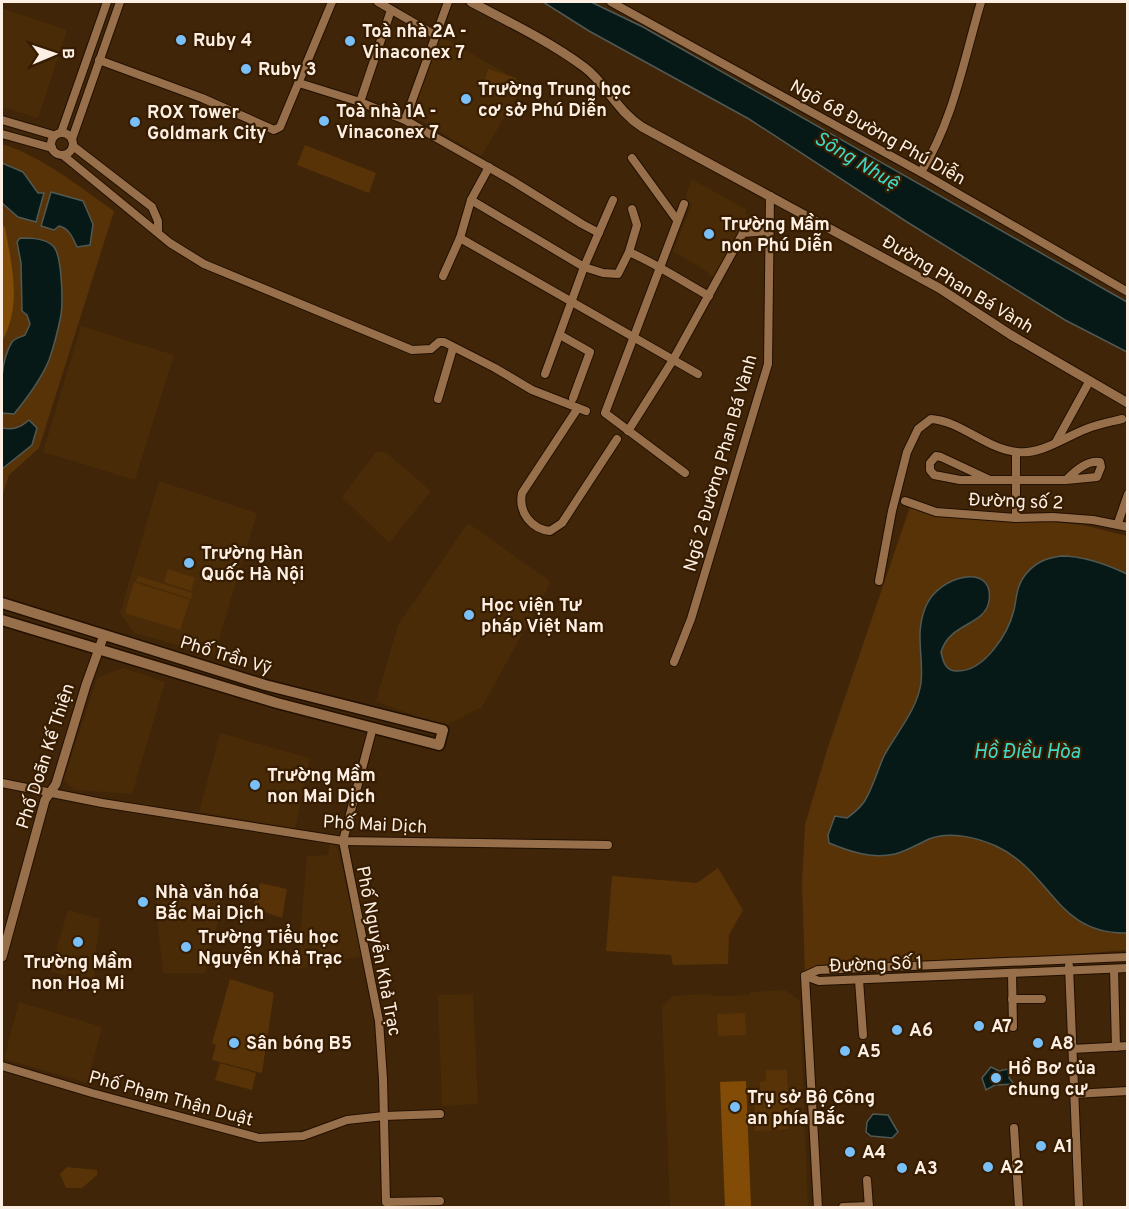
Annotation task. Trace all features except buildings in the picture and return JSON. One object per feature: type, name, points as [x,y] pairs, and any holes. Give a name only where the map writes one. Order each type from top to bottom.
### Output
[{"type":"main road","name":"Phố Trần Vỹ","points":[[2,603],[265,685],[443,730],[439,745],[277,703],[2,620]]},
{"type":"main road","points":[[373,728],[376,714]]},
{"type":"street","points":[[52,148],[107,2]]},
{"type":"street","points":[[64,156],[72,151],[99,60],[120,2]]},
{"type":"street","points":[[99,60],[202,98],[274,130],[280,128],[332,2]]},
{"type":"street","points":[[378,2],[435,34]]},
{"type":"street","points":[[405,120],[448,2]]},
{"type":"street","name":"Đường Phan Bá Vành","points":[[471,2],[544,41],[586,68],[629,119],[939,288],[1011,335],[1128,403]]},
{"type":"street","name":"Ngõ 68 Đường Phú Diễn","points":[[611,2],[921,172],[1128,292]]},
{"type":"street","points":[[921,172],[933,152],[949,111],[981,2]]},
{"type":"street","points":[[360,102],[391,10]]},
{"type":"street","points":[[299,83],[360,102],[405,120],[599,233]]},
{"type":"street","points":[[2,120],[57,134],[66,134],[152,207],[158,221],[158,232]]},
{"type":"street","points":[[2,134],[52,148],[54,152],[64,156],[170,243],[204,264],[412,350],[431,349],[439,342],[444,342],[532,390],[582,409],[522,494],[520,501],[522,510],[539,530],[550,531],[562,523],[617,439]]},
{"type":"street","points":[[632,158],[677,220]]},
{"type":"street","points":[[443,276],[460,238],[471,200],[489,167]]},
{"type":"street","name":"Ngõ 2 Đường Phan Bá Vành","points":[[674,662],[691,619],[768,364],[770,196]]},
{"type":"street","points":[[471,200],[584,267],[603,273],[618,274],[629,252],[637,225],[632,208]]},
{"type":"street","points":[[545,374],[584,267],[613,200]]},
{"type":"street","points":[[684,204],[605,413],[685,473]]},
{"type":"street","points":[[628,431],[673,360],[743,233],[769,231]]},
{"type":"street","points":[[460,238],[633,339],[698,374]]},
{"type":"street","points":[[629,252],[653,262],[709,296]]},
{"type":"street","points":[[560,335],[590,352],[573,398]]},
{"type":"street","points":[[438,399],[453,348]]},
{"type":"street","points":[[1056,442],[1089,382]]},
{"type":"street","points":[[879,581],[892,511],[907,452],[918,429],[931,419],[942,420],[984,441],[1016,452],[1034,451],[1085,429],[1122,419]]},
{"type":"street","points":[[1016,452],[1016,518]]},
{"type":"street","points":[[988,479],[941,457],[936,456],[930,463],[930,470],[934,475],[960,480],[1066,480]]},
{"type":"street","points":[[1118,523],[1128,494]]},
{"type":"street","name":"Đường số 2","points":[[905,501],[936,512],[1016,518],[1053,517],[1128,526]]},
{"type":"street","name":"Phố Doãn Kế Thiện","points":[[2,957],[45,800],[56,784],[104,635]]},
{"type":"street","name":"Phố Nguyễn Khả Trạc","points":[[373,728],[343,841],[380,1021],[386,1202],[440,1201]]},
{"type":"street","name":"Phố Mai Dịch","points":[[2,783],[50,793],[343,841],[608,845]]},
{"type":"street","name":"Đường Số 1","points":[[806,976],[818,970],[1128,957]]},
{"type":"street","points":[[1069,960],[1079,1208]]},
{"type":"street","name":"Đường Số 1","points":[[806,976],[819,981],[1128,968]]},
{"type":"street","points":[[1114,969],[1116,1047]]},
{"type":"street","points":[[1012,973],[1013,1027]]},
{"type":"street","points":[[806,976],[818,1208]]},
{"type":"street","points":[[859,980],[863,1035]]},
{"type":"street","points":[[1012,999],[1042,999]]},
{"type":"street","points":[[1116,1015],[1128,1015]]},
{"type":"street","points":[[1072,1049],[1128,1046]]},
{"type":"street","name":"Phố Phạm Thận Duật","points":[[2,1066],[259,1138],[303,1136],[346,1120],[440,1114]]},
{"type":"street","points":[[1074,1094],[1128,1091]]},
{"type":"street","points":[[1014,1128],[1019,1208]]},
{"type":"street","points":[[843,1207],[869,1207],[867,1180]]},
{"type":"shaded area","points":[[2,8],[67,30],[38,118],[2,107]]},
{"type":"shaded area","name":"Trường Trung học cơ sở Phú Diễn","points":[[439,35],[525,84],[481,156],[410,114]]},
{"type":"shaded area","points":[[488,69],[516,78],[511,93],[483,85]]},
{"type":"shaded area","points":[[2,144],[46,164],[114,211],[39,448],[9,475],[2,497]]},
{"type":"shaded area","points":[[305,145],[376,173],[369,193],[297,165]]},
{"type":"shaded area","name":"Trường Mầm non Phú Diễn","points":[[691,179],[747,210],[745,213],[749,216],[714,278],[673,251],[692,204],[685,200]]},
{"type":"shaded area","points":[[2,223],[8,242],[14,300],[8,328],[2,341]]},
{"type":"shaded area","points":[[81,326],[174,355],[135,480],[43,452]]},
{"type":"shaded area","points":[[376,452],[385,452],[431,491],[389,543],[342,497]]},
{"type":"shaded area","name":"Trường Hàn Quốc Hà Nội","points":[[159,481],[257,513],[214,655],[134,633],[120,613]]},
{"type":"shaded area","points":[[910,507],[1083,525],[1127,536],[1127,950],[805,976],[802,883],[805,825],[828,747]]},
{"type":"shaded area","name":"Học viện Tư pháp Việt Nam","points":[[468,523],[551,582],[482,707],[443,727],[376,701],[398,625]]},
{"type":"shaded area","points":[[168,569],[195,578],[191,591],[164,582]]},
{"type":"shaded area","points":[[138,576],[192,593],[191,599],[136,581]]},
{"type":"shaded area","points":[[134,582],[190,600],[180,630],[125,613]]},
{"type":"shaded area","points":[[123,668],[165,682],[132,794],[74,790],[64,779],[97,678]]},
{"type":"shaded area","name":"Trường Mầm non Mai Dịch","points":[[220,733],[310,758],[295,829],[199,812]]},
{"type":"shaded area","points":[[330,842],[338,849],[362,956],[297,969],[307,856],[328,855]]},
{"type":"shaded area","points":[[718,868],[743,910],[729,935],[728,964],[673,965],[671,955],[606,951],[612,876],[697,883]]},
{"type":"shaded area","points":[[260,883],[287,889],[282,918],[253,908]]},
{"type":"shaded area","name":"Trường Tiểu học Nguyễn Khả Trạc","points":[[156,885],[219,894],[218,920],[205,973],[163,973]]},
{"type":"shaded area","name":"Trường Mầm non Hoạ Mi","points":[[68,910],[100,919],[94,965],[95,980],[88,982],[50,971]]},
{"type":"shaded area","points":[[230,979],[274,993],[262,1073],[212,1060],[216,1045],[212,1043]]},
{"type":"shaded area","name":"Trụ sở Bộ Công an phía Bắc","points":[[785,990],[800,1001],[808,1207],[670,1207],[662,1007],[673,996],[748,995],[751,992]]},
{"type":"shaded area","points":[[473,994],[478,1104],[442,1106],[438,995]]},
{"type":"shaded area","points":[[19,1002],[102,1027],[87,1083],[4,1059]]},
{"type":"shaded area","points":[[745,1013],[746,1035],[718,1036],[717,1014]]},
{"type":"shaded area","points":[[220,1063],[256,1073],[252,1090],[215,1080]]},
{"type":"shaded area","points":[[766,1070],[787,1070],[789,1129],[755,1131],[754,1098],[760,1098],[760,1082],[766,1081]]},
{"type":"shaded area","points":[[746,1081],[751,1207],[725,1207],[720,1082]]},
{"type":"shaded area","points":[[67,1167],[97,1170],[97,1175],[82,1188],[66,1188],[60,1174]]},
{"type":"water","name":"Sông Nhuệ","points":[[543,2],[591,2],[643,27],[1127,302],[1127,352],[1065,320],[907,222],[749,119],[589,31]]},
{"type":"water","points":[[2,163],[23,172],[38,193],[44,193],[36,222],[18,217],[2,203]]},
{"type":"water","points":[[51,192],[83,201],[93,224],[90,245],[77,247],[70,234],[62,227],[59,226],[54,230],[41,226]]},
{"type":"water","points":[[20,238],[43,240],[51,244],[57,252],[62,309],[56,338],[46,367],[14,414],[2,413],[2,385],[3,366],[8,350],[13,341],[25,335],[30,324],[27,315],[22,311],[21,263],[17,242]]},
{"type":"water","points":[[29,420],[37,428],[32,445],[2,469],[2,428],[16,428]]},
{"type":"water","name":"Hồ Điều Hòa","points":[[1061,556],[1095,561],[1127,574],[1127,933],[1103,931],[1084,924],[1069,913],[1015,857],[980,840],[945,835],[929,839],[899,853],[878,856],[853,852],[829,843],[828,835],[835,816],[847,818],[864,802],[884,756],[906,721],[919,693],[922,673],[920,635],[922,616],[933,595],[942,587],[965,577],[975,577],[984,581],[989,589],[986,609],[952,635],[945,642],[941,652],[947,667],[953,671],[967,670],[985,658],[1000,640],[1011,620],[1018,588],[1025,575],[1041,562]]},
{"type":"water","name":"Hồ Bơ của chung cư","points":[[991,1067],[999,1071],[1008,1069],[1011,1072],[1009,1078],[1014,1084],[995,1085],[986,1090],[982,1078]]},
{"type":"water","points":[[873,1114],[888,1115],[898,1132],[892,1138],[871,1136],[866,1132],[867,1122]]},
{"type":"place","name":"Ruby 4","points":[[181,40]]},
{"type":"place","name":"Toà nhà 2A - Vinaconex 7","points":[[350,41]]},
{"type":"place","name":"Ruby 3","points":[[246,69]]},
{"type":"place","name":"Trường Trung học cơ sở Phú Diễn","points":[[466,99]]},
{"type":"place","name":"Toà nhà 1A - Vinaconex 7","points":[[324,121]]},
{"type":"place","name":"ROX Tower Goldmark City","points":[[135,122]]},
{"type":"place","name":"Trường Mầm non Phú Diễn","points":[[709,234]]},
{"type":"place","name":"Trường Hàn Quốc Hà Nội","points":[[189,563]]},
{"type":"place","name":"Học viện Tư pháp Việt Nam","points":[[469,615]]},
{"type":"place","name":"Trường Mầm non Mai Dịch","points":[[255,785]]},
{"type":"place","name":"Nhà văn hóa Bắc Mai Dịch","points":[[143,902]]},
{"type":"place","name":"Trường Mầm non Hoạ Mi","points":[[78,942]]},
{"type":"place","name":"Trường Tiểu học Nguyễn Khả Trạc","points":[[186,947]]},
{"type":"place","name":"A7","points":[[979,1026]]},
{"type":"place","name":"A6","points":[[897,1030]]},
{"type":"place","name":"Sân bóng B5","points":[[234,1043]]},
{"type":"place","name":"A8","points":[[1038,1043]]},
{"type":"place","name":"A5","points":[[845,1051]]},
{"type":"place","name":"Hồ Bơ của chung cư","points":[[996,1078]]},
{"type":"place","name":"Trụ sở Bộ Công an phía Bắc","points":[[735,1107]]},
{"type":"place","name":"A1","points":[[1041,1146]]},
{"type":"place","name":"A4","points":[[850,1152]]},
{"type":"place","name":"A2","points":[[988,1167]]},
{"type":"place","name":"A3","points":[[902,1168]]}]
